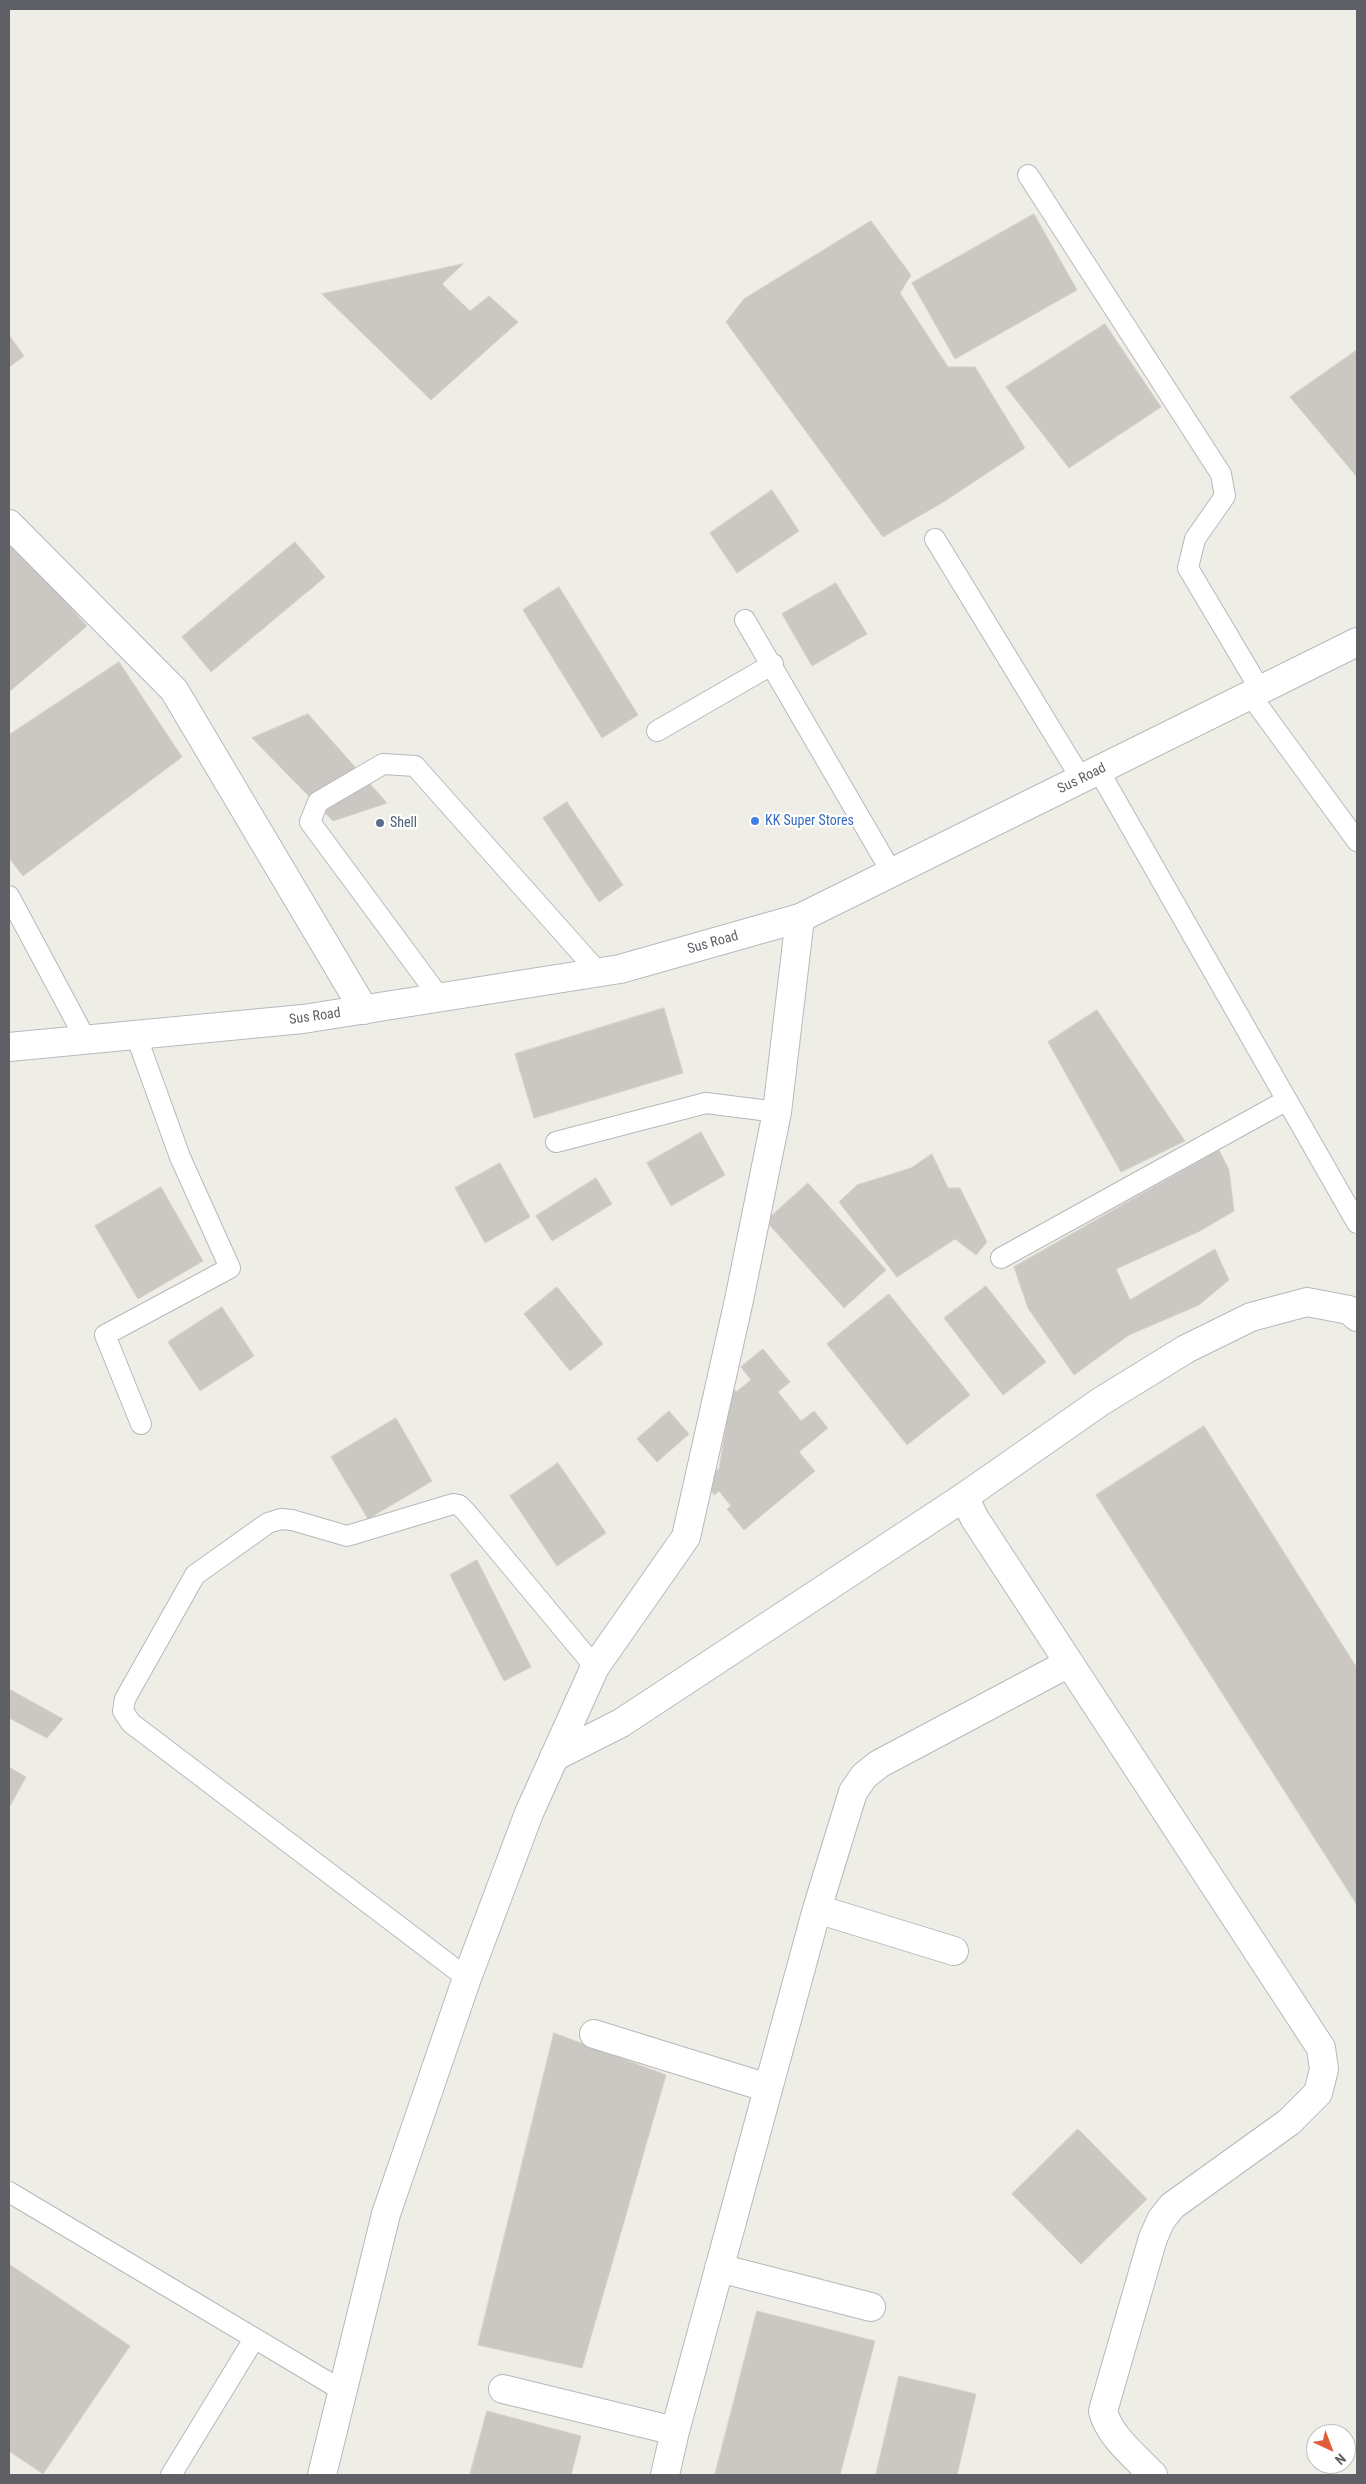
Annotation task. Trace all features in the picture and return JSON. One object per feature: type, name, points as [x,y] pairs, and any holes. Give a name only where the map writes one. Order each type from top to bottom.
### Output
[{"type":"street","points":[[9,524],[174,690],[364,1010]]},
{"type":"street","name":"Sus Road","points":[[9,1047],[303,1020],[599,973],[620,969],[800,918],[1256,694],[1357,642]]},
{"type":"street","points":[[322,2475],[386,2214],[467,1978],[529,1813],[595,1668],[686,1537],[739,1300],[776,1112],[800,918]]},
{"type":"street","points":[[554,1757],[621,1723],[964,1497],[1100,1402],[1186,1349],[1251,1317],[1307,1302],[1349,1310],[1357,1317]]},
{"type":"street","points":[[964,1497],[975,1519],[1321,2048],[1324,2069],[1318,2093],[1313,2099],[1289,2122],[1172,2206],[1161,2220],[1153,2238],[1103,2411],[1106,2423],[1112,2431],[1153,2475]]},
{"type":"street","points":[[666,2475],[719,2268],[817,1909],[853,1792],[864,1776],[879,1764],[1069,1663]]},
{"type":"street","points":[[817,1909],[954,1951]]},
{"type":"street","points":[[594,2034],[768,2088]]},
{"type":"street","points":[[719,2268],[871,2307]]},
{"type":"street","points":[[503,2389],[676,2430]]},
{"type":"lane","points":[[1028,175],[1221,474],[1226,496],[1195,539],[1188,568],[1256,694],[1357,841]]},
{"type":"lane","points":[[936,539],[1091,775],[1287,1100],[1357,1223]]},
{"type":"lane","points":[[745,620],[773,664],[892,873]]},
{"type":"lane","points":[[657,731],[773,664]]},
{"type":"lane","points":[[440,998],[310,822],[318,802],[383,764],[415,766],[599,973]]},
{"type":"lane","points":[[9,896],[86,1040]]},
{"type":"lane","points":[[136,1035],[180,1156],[230,1268],[105,1336],[141,1424]]},
{"type":"lane","points":[[1001,1258],[1287,1100]]},
{"type":"lane","points":[[556,1142],[706,1103],[776,1112]]},
{"type":"lane","points":[[467,1978],[131,1723],[123,1711],[125,1699],[194,1575],[268,1523],[281,1519],[292,1520],[347,1536],[453,1504],[459,1505],[466,1512],[595,1668]]},
{"type":"lane","points":[[9,2192],[343,2391]]},
{"type":"lane","points":[[171,2475],[254,2338]]},
{"type":"building","points":[[1034,214],[1077,290],[955,359],[912,283]]},
{"type":"building","points":[[871,221],[911,275],[900,293],[948,367],[975,367],[1025,448],[945,501],[883,537],[726,322],[744,299]]},
{"type":"building","points":[[463,264],[442,284],[470,311],[489,296],[518,322],[431,400],[322,294]]},
{"type":"building","points":[[1105,324],[1161,407],[1069,468],[1006,387]]},
{"type":"building","points":[[9,335],[24,356],[9,367]]},
{"type":"building","points":[[1357,350],[1357,477],[1290,397]]},
{"type":"building","points":[[772,490],[799,531],[737,573],[710,533]]},
{"type":"building","points":[[9,537],[87,626],[9,692]]},
{"type":"building","points":[[295,542],[325,577],[211,672],[182,637]]},
{"type":"building","points":[[836,583],[867,634],[812,666],[782,614]]},
{"type":"building","points":[[559,587],[638,715],[602,738],[523,610]]},
{"type":"building","points":[[119,662],[182,757],[23,876],[9,858],[9,735]]},
{"type":"building","points":[[308,714],[387,803],[333,821],[252,738]]},
{"type":"building","points":[[567,802],[623,885],[599,902],[543,818]]},
{"type":"building","points":[[664,1008],[683,1073],[534,1118],[515,1054]]},
{"type":"building","points":[[1097,1010],[1185,1141],[1121,1172],[1048,1042]]},
{"type":"building","points":[[701,1132],[725,1175],[671,1206],[647,1163]]},
{"type":"building","points":[[1219,1150],[1229,1170],[1234,1211],[1200,1231],[1116,1269],[1130,1300],[1215,1249],[1229,1280],[1199,1305],[1129,1335],[1074,1375],[1028,1308],[1014,1267]]},
{"type":"building","points":[[932,1154],[948,1188],[960,1188],[987,1242],[976,1255],[955,1239],[897,1277],[839,1202],[857,1185],[911,1168]]},
{"type":"building","points":[[500,1163],[530,1217],[485,1243],[455,1188]]},
{"type":"building","points":[[596,1178],[612,1204],[552,1241],[536,1216]]},
{"type":"building","points":[[808,1183],[886,1270],[844,1308],[766,1221]]},
{"type":"building","points":[[161,1187],[203,1261],[138,1299],[95,1226]]},
{"type":"building","points":[[986,1286],[1046,1362],[1003,1395],[944,1318]]},
{"type":"building","points":[[557,1287],[603,1344],[570,1371],[524,1314]]},
{"type":"building","points":[[889,1294],[970,1395],[907,1445],[827,1344]]},
{"type":"building","points":[[222,1307],[254,1356],[200,1391],[168,1342]]},
{"type":"building","points":[[763,1349],[790,1382],[778,1392],[801,1421],[814,1411],[828,1428],[799,1452],[815,1471],[744,1530],[727,1509],[731,1506],[719,1491],[714,1495],[704,1478],[719,1469],[729,1407],[727,1379],[736,1392],[751,1380],[741,1367]]},
{"type":"building","points":[[669,1411],[689,1434],[657,1462],[637,1439]]},
{"type":"building","points":[[396,1418],[432,1481],[368,1519],[331,1457]]},
{"type":"building","points":[[1204,1426],[1357,1668],[1357,1905],[1096,1495]]},
{"type":"building","points":[[558,1463],[606,1533],[557,1566],[510,1496]]},
{"type":"building","points":[[477,1560],[531,1667],[504,1681],[450,1575]]},
{"type":"building","points":[[9,1689],[63,1719],[47,1738],[9,1718]]},
{"type":"building","points":[[9,1767],[26,1777],[10,1806],[9,1806]]},
{"type":"building","points":[[554,2033],[666,2075],[582,2368],[478,2345]]},
{"type":"building","points":[[1078,2129],[1147,2199],[1081,2264],[1012,2194]]},
{"type":"building","points":[[9,2264],[130,2346],[43,2474],[9,2451]]},
{"type":"building","points":[[757,2311],[875,2341],[840,2475],[715,2475]]},
{"type":"building","points":[[899,2376],[976,2394],[957,2475],[876,2475]]},
{"type":"building","points":[[487,2411],[581,2436],[571,2475],[470,2475]]},
{"type":"place","name":"KK Super Stores","points":[[755,821]]},
{"type":"place","name":"Shell","points":[[380,823]]}]
